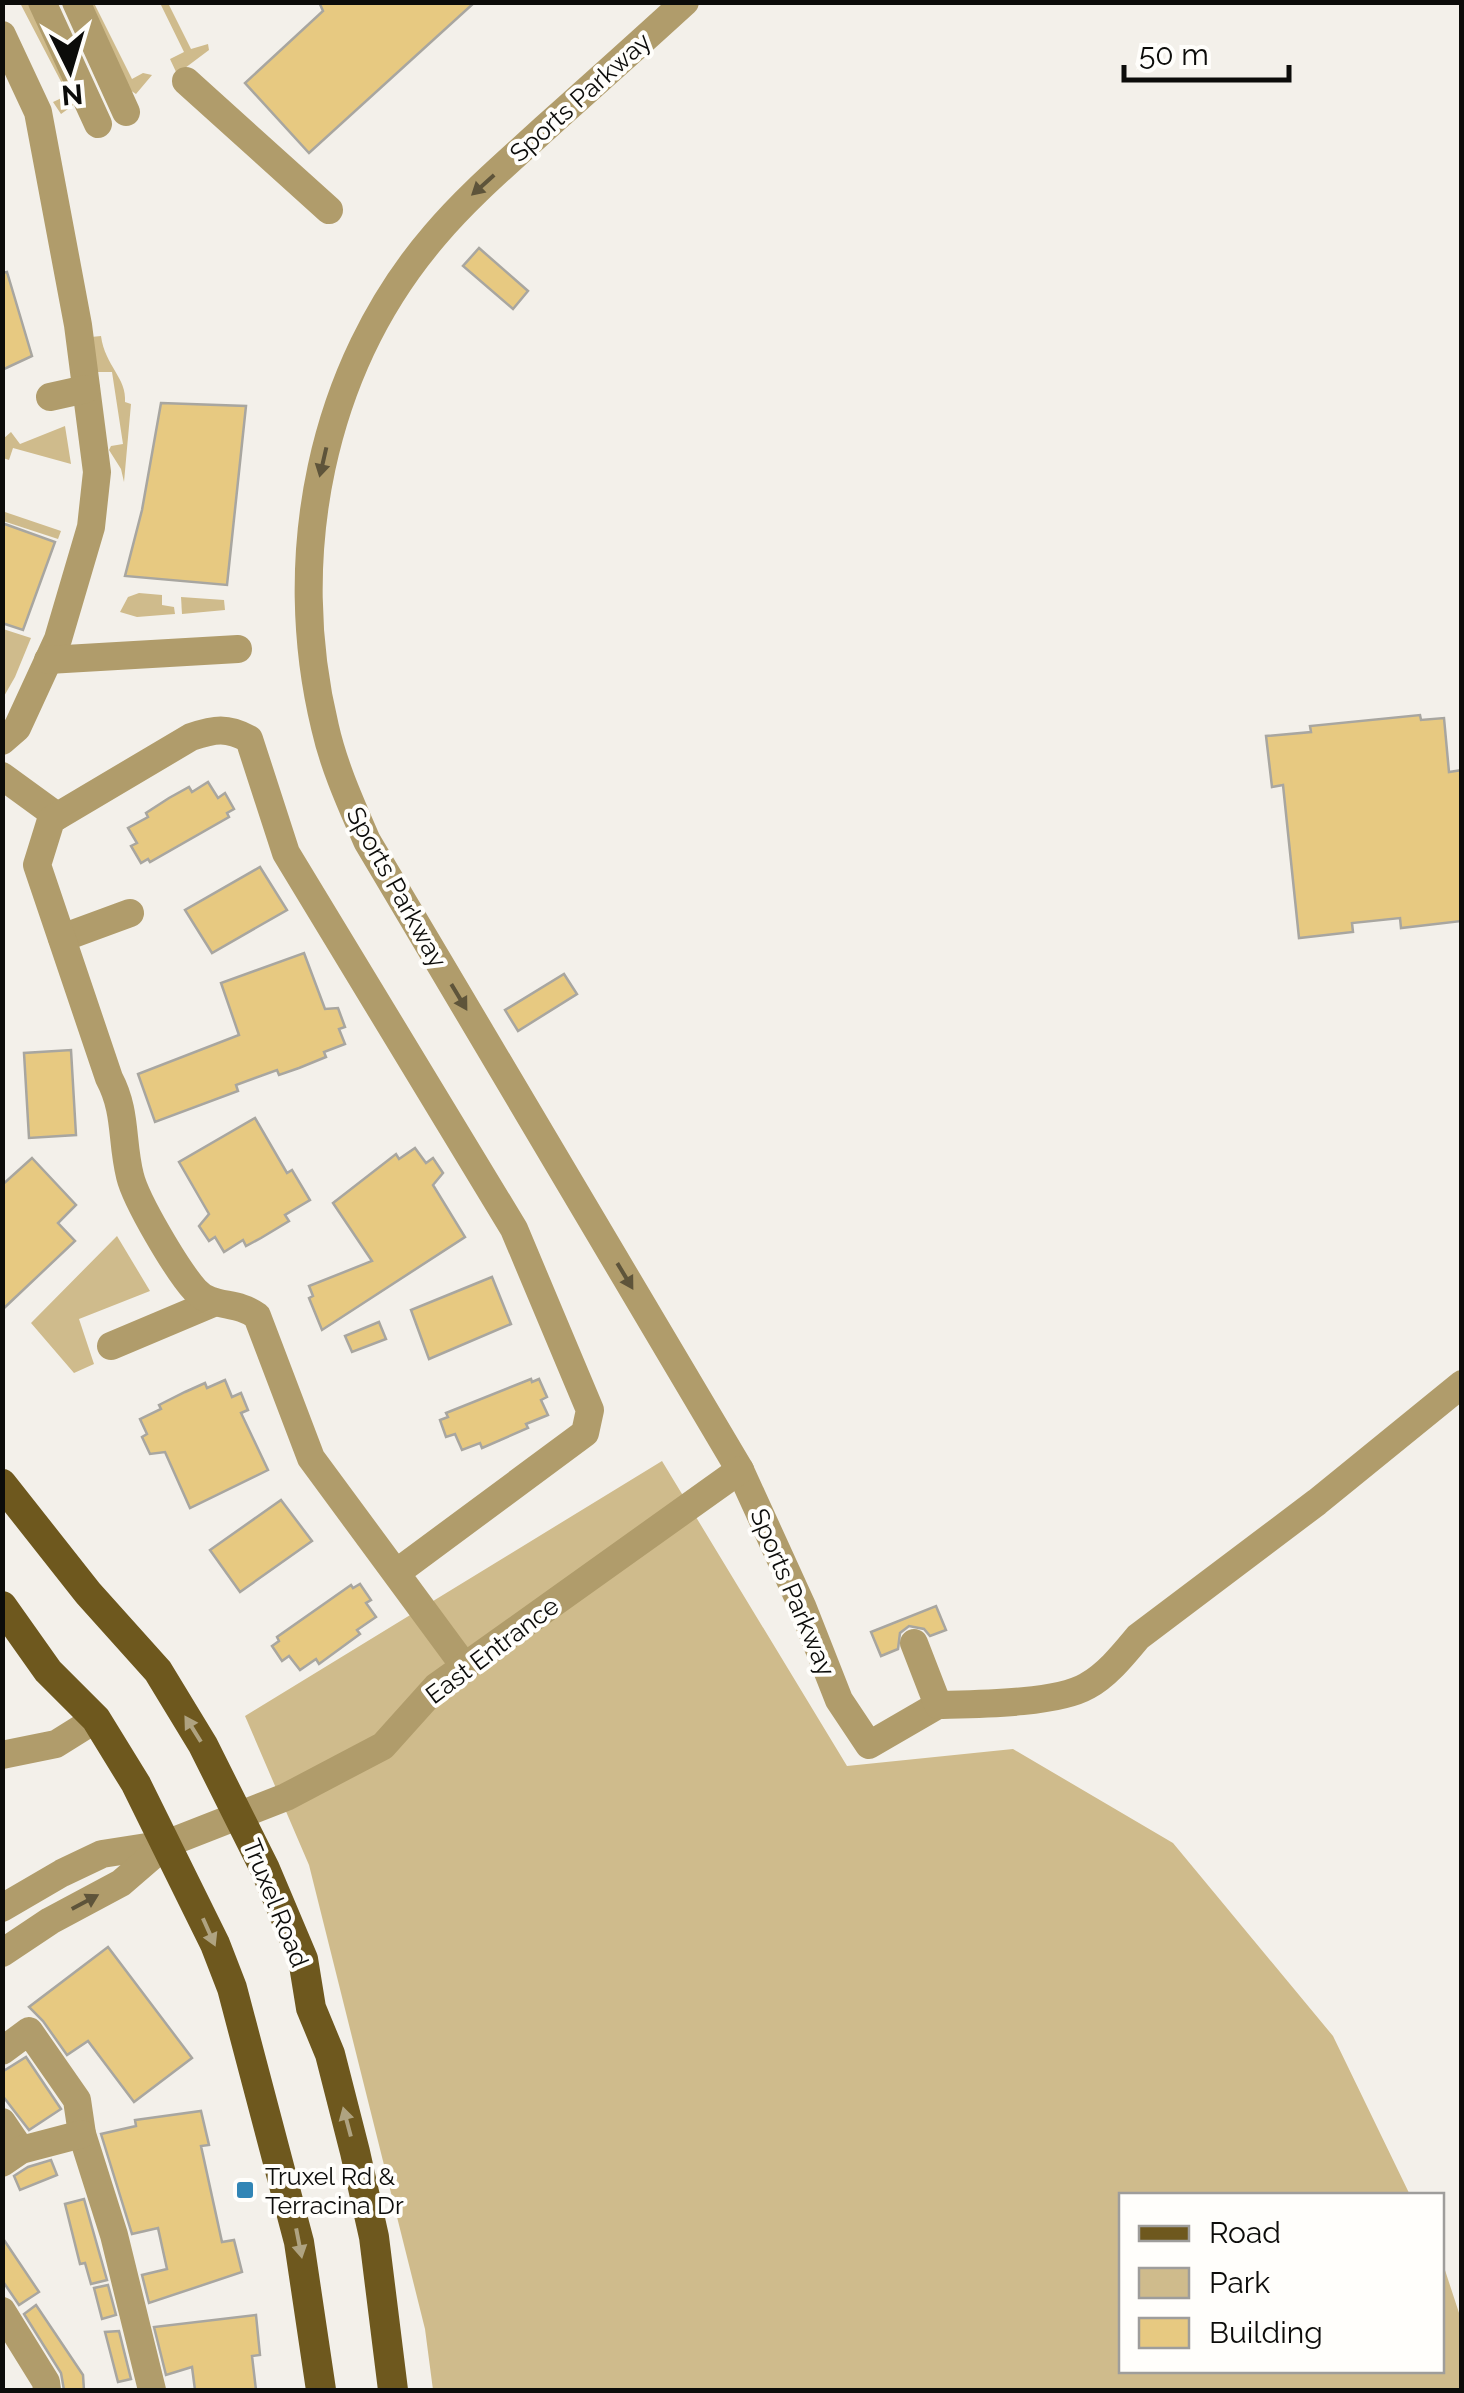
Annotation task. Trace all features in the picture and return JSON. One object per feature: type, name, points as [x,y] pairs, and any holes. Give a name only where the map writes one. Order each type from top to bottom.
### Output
[{"type":"main road","name":"Truxel Road","points":[[2,1484],[88,1594],[158,1672],[203,1745],[265,1869],[303,1960],[311,2008],[330,2054],[374,2237],[394,2390]]},
{"type":"main road","points":[[2,1606],[48,1671],[96,1719],[136,1784],[232,1988],[299,2242],[321,2390]]},
{"type":"street","points":[[42,2],[98,124]]},
{"type":"street","points":[[76,2],[126,112]]},
{"type":"street","name":"Sports Parkway","points":[[685,2],[472,194],[433,237],[384,308],[352,370],[322,462],[312,520],[308,598],[315,675],[326,732],[344,788],[368,841],[740,1470],[802,1606],[839,1700],[869,1745],[938,1705]]},
{"type":"street","points":[[2,36],[38,112],[78,325],[97,472],[91,527],[58,639],[17,728],[2,741]]},
{"type":"street","points":[[186,81],[329,210]]},
{"type":"street","points":[[50,397],[86,390]]},
{"type":"street","points":[[48,660],[238,649]]},
{"type":"street","points":[[396,1573],[585,1433],[590,1410],[514,1229],[286,853],[249,739],[230,728],[191,737],[51,820],[37,865],[109,1078],[121,1101],[130,1174],[140,1203],[196,1292],[213,1302],[244,1306],[258,1316],[311,1458],[465,1667]]},
{"type":"street","points":[[2,776],[57,816]]},
{"type":"street","points":[[62,938],[130,912]]},
{"type":"street","points":[[111,1346],[213,1302]]},
{"type":"street","points":[[914,1643],[938,1705],[1059,1696],[1086,1687],[1115,1664],[1138,1637],[1317,1502],[1462,1384]]},
{"type":"street","name":"East Entrance","points":[[166,1844],[286,1797],[382,1746],[436,1688],[740,1470]]},
{"type":"street","points":[[2,1756],[56,1744],[96,1719]]},
{"type":"street","points":[[2,1908],[102,1854],[166,1844]]},
{"type":"street","points":[[2,1953],[50,1921],[121,1883],[166,1844]]},
{"type":"street","points":[[2,2052],[29,2031],[78,2100],[82,2134],[114,2235],[152,2390]]},
{"type":"street","points":[[2,2122],[12,2156],[82,2134]]},
{"type":"street","points":[[2,2311],[46,2382],[46,2390]]},
{"type":"green space","points":[[20,3],[29,3],[75,104],[61,114],[53,102],[68,95]]},
{"type":"green space","points":[[85,3],[94,3],[132,79],[143,73],[152,75],[136,94],[127,88]]},
{"type":"green space","points":[[160,3],[168,3],[191,49],[208,44],[209,50],[177,74],[170,59],[184,52]]},
{"type":"green space","points":[[101,336],[123,386],[125,402],[131,404],[124,482],[109,450],[123,444],[112,372],[96,372],[91,337]]},
{"type":"green space","points":[[65,426],[71,464],[13,448],[9,460],[3,458],[3,439],[11,432],[20,444]]},
{"type":"green space","points":[[2,511],[61,531],[58,539],[3,521]]},
{"type":"green space","points":[[139,593],[162,595],[162,605],[174,607],[175,614],[137,617],[120,612],[128,597]]},
{"type":"green space","points":[[181,597],[224,600],[225,610],[182,614]]},
{"type":"green space","points":[[3,629],[31,638],[3,698]]},
{"type":"green space","points":[[117,1236],[150,1291],[79,1319],[94,1364],[74,1373],[31,1323]]},
{"type":"green space","points":[[662,1461],[847,1766],[1013,1749],[1173,1843],[1333,2036],[1409,2193],[1119,2193],[1119,2373],[1444,2373],[1444,2267],[1461,2319],[1461,2390],[433,2390],[425,2329],[309,1865],[245,1716]]},
{"type":"building","points":[[319,2],[475,2],[309,153],[245,83],[323,11]]},
{"type":"building","points":[[479,248],[528,291],[513,309],[463,266]]},
{"type":"building","points":[[7,272],[32,356],[2,370],[2,273]]},
{"type":"building","points":[[161,403],[246,406],[227,585],[125,576],[142,510]]},
{"type":"building","points":[[2,523],[55,542],[23,630],[2,623]]},
{"type":"building","points":[[1420,715],[1421,720],[1444,718],[1449,772],[1462,770],[1462,921],[1401,928],[1400,918],[1352,923],[1353,932],[1299,938],[1283,785],[1272,787],[1266,736],[1311,732],[1310,726]]},
{"type":"building","points":[[208,782],[218,798],[225,793],[234,809],[227,813],[229,817],[150,862],[148,859],[141,863],[131,846],[137,843],[128,828],[169,798],[189,787],[192,792]]},
{"type":"building","points":[[260,867],[287,910],[212,953],[185,910]]},
{"type":"building","points":[[304,953],[325,1009],[338,1008],[345,1027],[339,1029],[345,1044],[324,1052],[326,1057],[279,1075],[277,1070],[236,1085],[238,1091],[155,1122],[138,1074],[239,1035],[221,983]]},
{"type":"building","points":[[564,974],[577,994],[518,1031],[505,1010]]},
{"type":"building","points":[[71,1050],[76,1135],[29,1138],[24,1053]]},
{"type":"building","points":[[255,1118],[287,1173],[292,1170],[310,1200],[285,1215],[289,1221],[261,1238],[246,1246],[243,1240],[224,1252],[215,1237],[209,1241],[199,1226],[209,1214],[179,1162]]},
{"type":"building","points":[[415,1148],[426,1163],[433,1158],[443,1173],[433,1185],[465,1237],[322,1330],[309,1298],[313,1296],[309,1286],[372,1261],[333,1203],[396,1154],[399,1159]]},
{"type":"building","points":[[32,1158],[76,1205],[58,1223],[75,1241],[2,1310],[2,1185]]},
{"type":"building","points":[[492,1277],[511,1324],[429,1359],[411,1310]]},
{"type":"building","points":[[379,1322],[386,1339],[352,1352],[345,1336]]},
{"type":"building","points":[[539,1379],[547,1397],[541,1400],[548,1415],[482,1448],[480,1443],[462,1450],[455,1434],[446,1437],[440,1420],[448,1417],[446,1413]]},
{"type":"building","points":[[225,1380],[232,1397],[241,1393],[248,1410],[241,1413],[268,1470],[190,1508],[165,1452],[150,1454],[142,1437],[147,1434],[140,1419],[185,1392]]},
{"type":"building","points":[[281,1500],[312,1541],[240,1592],[210,1550]]},
{"type":"building","points":[[360,1584],[376,1617],[357,1630],[360,1634],[319,1664],[316,1659],[300,1670],[289,1656],[282,1661],[272,1646],[279,1641],[277,1637],[351,1585],[353,1588]]},
{"type":"building","points":[[936,1606],[946,1630],[930,1636],[924,1629],[909,1626],[900,1633],[898,1649],[881,1656],[871,1632]]},
{"type":"building","points":[[108,1947],[192,2058],[134,2102],[88,2041],[67,2055],[29,2007]]},
{"type":"building","points":[[26,2057],[61,2109],[29,2130],[2,2095],[2,2072]]},
{"type":"building","points":[[201,2111],[209,2145],[201,2146],[222,2242],[234,2240],[242,2272],[149,2303],[142,2275],[167,2269],[158,2228],[132,2234],[101,2134],[136,2126],[135,2120]]},
{"type":"building","points":[[51,2160],[57,2175],[20,2190],[14,2176]]},
{"type":"building","points":[[84,2199],[107,2280],[91,2284],[85,2263],[80,2264],[65,2204]]},
{"type":"building","points":[[2,2237],[39,2292],[19,2305],[2,2280]]},
{"type":"building","points":[[108,2285],[116,2315],[102,2319],[94,2288]]},
{"type":"building","points":[[36,2305],[83,2375],[84,2390],[64,2390],[61,2373],[24,2314]]},
{"type":"building","points":[[256,2315],[260,2355],[252,2356],[256,2390],[195,2390],[192,2367],[166,2375],[154,2327]]},
{"type":"building","points":[[119,2331],[131,2379],[118,2382],[105,2332]]},
{"type":"place","name":"Truxel Rd & Terracina Dr","points":[[245,2190]]}]
